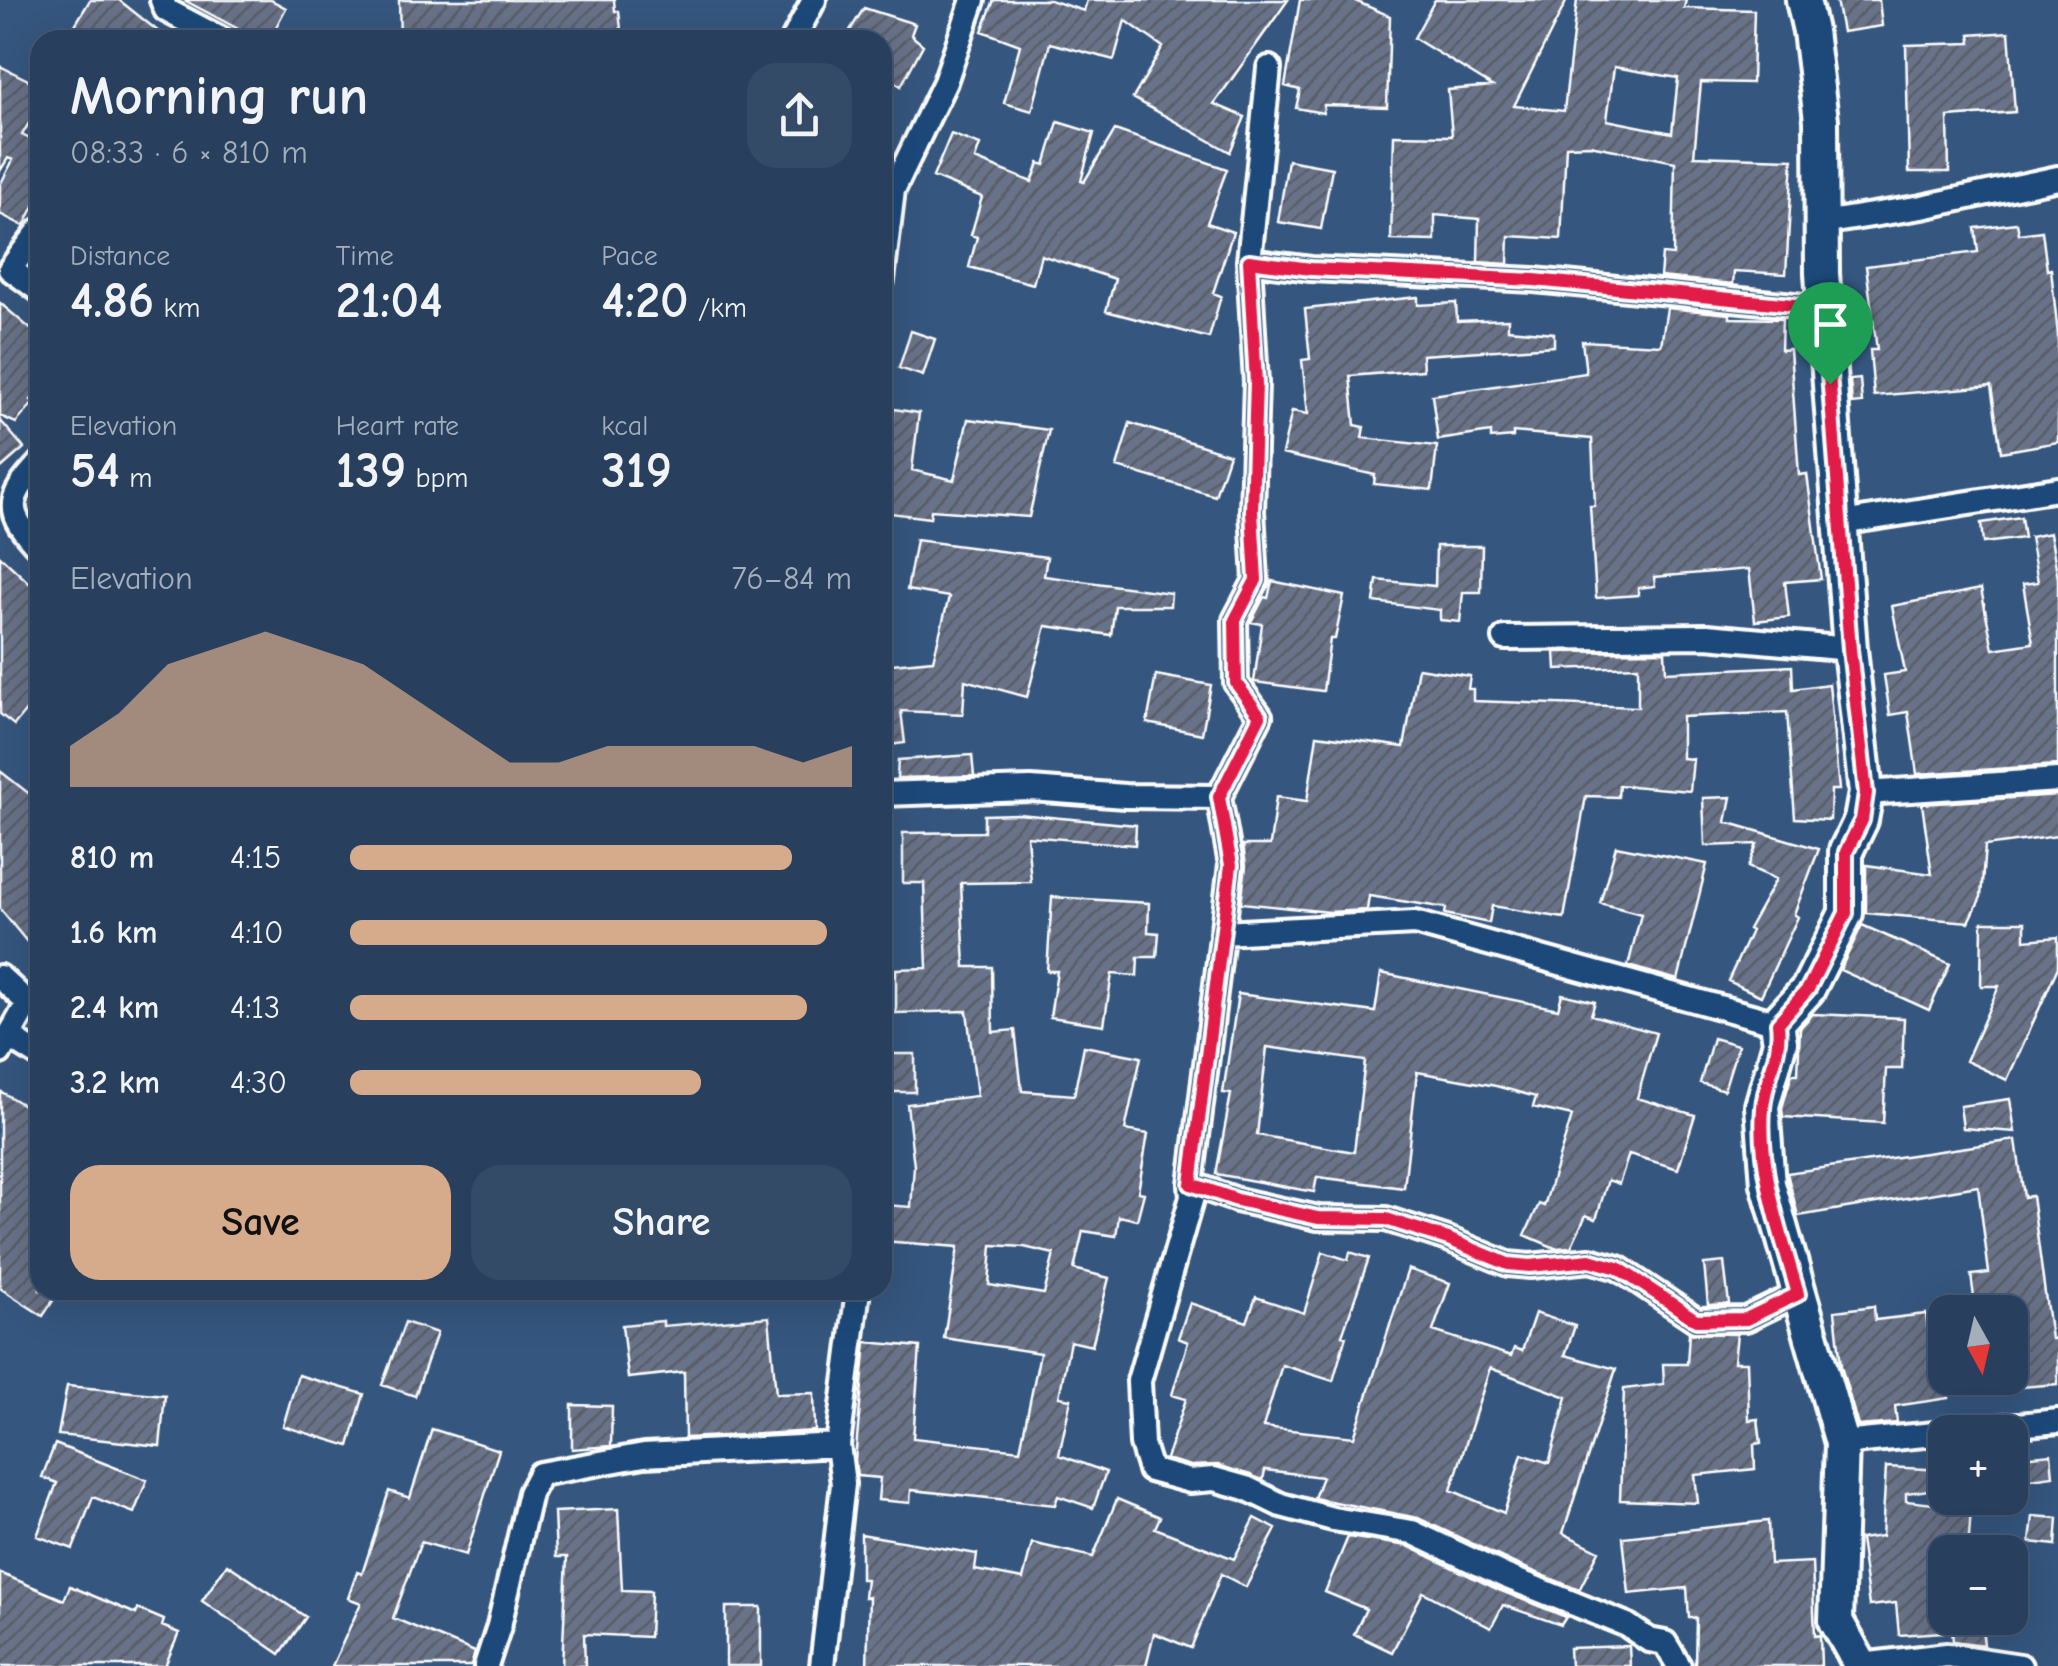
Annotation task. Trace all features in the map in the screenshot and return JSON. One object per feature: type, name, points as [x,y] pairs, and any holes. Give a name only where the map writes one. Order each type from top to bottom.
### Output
[{"type":"street","points":[[162,0],[166,10],[204,30]]},
{"type":"street","points":[[798,30],[814,0]]},
{"type":"street","points":[[892,198],[945,82],[972,0]]},
{"type":"street","points":[[1803,0],[1821,120],[1824,308],[1850,649],[1866,793],[1862,820],[1846,852],[1846,913],[1808,989],[1778,1023],[1780,1042],[1762,1106],[1768,1184],[1842,1443],[1836,1621],[1861,1665],[1947,1655],[2020,1666]]},
{"type":"street","points":[[1269,68],[1249,261],[1256,383],[1252,511],[1256,580],[1235,620],[1236,683],[1260,716],[1219,797],[1231,865],[1192,1197],[1139,1381],[1142,1444],[1150,1470],[1190,1481],[1214,1479],[1298,1510],[1412,1532],[1505,1576],[1628,1626],[1649,1640],[1665,1643],[1680,1666]]},
{"type":"street","points":[[1822,223],[1922,207],[2058,178]]},
{"type":"street","points":[[30,243],[10,269],[30,284]]},
{"type":"street","points":[[1249,261],[1311,269],[1534,280],[1824,308]]},
{"type":"street","points":[[30,473],[18,486],[12,506],[30,539]]},
{"type":"street","points":[[1841,523],[2058,489]]},
{"type":"street","points":[[1504,638],[1707,636],[1850,649]]},
{"type":"street","points":[[1866,793],[2058,780]]},
{"type":"street","points":[[892,794],[1031,789],[1219,797]]},
{"type":"street","points":[[1222,933],[1415,922],[1778,1023]]},
{"type":"street","points":[[0,978],[30,995]]},
{"type":"street","points":[[30,1003],[5,1044],[30,1053]]},
{"type":"street","points":[[1191,1184],[1237,1200],[1318,1218],[1386,1219],[1508,1264],[1530,1266],[1590,1260],[1618,1268],[1696,1320],[1746,1319],[1798,1294]]},
{"type":"street","points":[[822,1666],[843,1484],[838,1446],[857,1300]]},
{"type":"street","points":[[2028,1424],[2058,1421]]},
{"type":"street","points":[[1842,1443],[1928,1435]]},
{"type":"street","points":[[486,1666],[530,1493],[540,1474],[644,1454],[838,1446]]},
{"type":"building","points":[[90,0],[119,0],[156,30],[72,30]]},
{"type":"building","points":[[184,0],[271,0],[286,8],[274,30],[240,30]]},
{"type":"building","points":[[399,0],[614,0],[621,30],[400,30]]},
{"type":"building","points":[[994,0],[1050,0],[1084,11],[1087,0],[1288,0],[1214,104],[1245,117],[1230,152],[1133,98],[1163,47],[1125,20],[1114,60],[1050,43],[1032,111],[1004,103],[1020,45],[982,31]]},
{"type":"building","points":[[1300,0],[1353,0],[1390,16],[1387,107],[1324,105],[1323,113],[1296,108],[1300,90],[1285,86]]},
{"type":"building","points":[[1435,0],[1567,0],[1514,106],[1564,111],[1577,0],[1686,0],[1684,8],[1754,10],[1752,83],[1701,82],[1694,156],[1793,159],[1786,274],[1734,271],[1733,284],[1660,277],[1662,254],[1673,255],[1675,162],[1590,145],[1566,146],[1561,239],[1509,236],[1508,264],[1478,262],[1479,219],[1435,215],[1435,241],[1391,240],[1394,135],[1452,136],[1448,90],[1492,86],[1414,38]],"holes":[[[1614,67],[1678,78],[1672,133],[1607,120]]]},
{"type":"building","points":[[1836,0],[1879,0],[1882,26],[1842,32]]},
{"type":"building","points":[[864,8],[915,24],[911,35],[923,45],[901,86],[892,80],[892,30],[850,30]]},
{"type":"building","points":[[2009,32],[2015,112],[1948,117],[1949,172],[1909,172],[1906,45],[1971,43],[1970,35]]},
{"type":"building","points":[[0,66],[30,81],[30,121],[22,135],[30,139],[30,214],[24,226],[0,214],[0,185],[13,160],[8,158],[0,171]]},
{"type":"building","points":[[1058,122],[1094,133],[1081,181],[1084,182],[1115,130],[1227,169],[1207,223],[1233,232],[1213,293],[1221,296],[1209,338],[1106,311],[1115,279],[1041,255],[1033,284],[969,267],[977,237],[971,235],[982,197],[933,177],[951,134],[980,145],[975,159],[1032,182],[1039,163],[1045,165]]},
{"type":"building","points":[[1288,160],[1332,168],[1321,229],[1278,222]]},
{"type":"building","points":[[2017,223],[2019,234],[2042,231],[2047,270],[2051,269],[2058,335],[2058,442],[2001,452],[1991,386],[1874,396],[1870,350],[1877,350],[1866,266],[1978,252],[1975,228]]},
{"type":"building","points":[[1418,297],[1418,305],[1456,303],[1457,321],[1508,319],[1508,329],[1554,333],[1554,346],[1422,355],[1423,370],[1350,376],[1355,425],[1364,427],[1362,438],[1437,446],[1432,490],[1374,484],[1375,475],[1282,454],[1292,411],[1308,414],[1302,360],[1310,359],[1305,309]]},
{"type":"building","points":[[0,303],[30,328],[30,407],[16,423],[0,416]]},
{"type":"building","points":[[1667,308],[1730,314],[1730,318],[1782,319],[1781,350],[1790,349],[1799,475],[1807,474],[1821,579],[1785,582],[1789,617],[1755,621],[1749,569],[1654,577],[1655,586],[1638,588],[1638,595],[1596,598],[1590,506],[1595,506],[1592,439],[1513,432],[1513,437],[1491,439],[1491,432],[1438,440],[1432,395],[1586,373],[1582,341],[1661,345]]},
{"type":"building","points":[[911,331],[935,339],[923,376],[899,368]]},
{"type":"building","points":[[1860,379],[1862,403],[1852,404],[1850,380]]},
{"type":"building","points":[[894,409],[919,413],[912,470],[954,480],[968,419],[1049,430],[1029,517],[931,510],[930,518],[892,513]]},
{"type":"building","points":[[0,420],[24,448],[0,469]]},
{"type":"building","points":[[1130,423],[1229,454],[1215,496],[1117,467]]},
{"type":"building","points":[[2021,517],[2024,538],[1983,543],[1981,523]]},
{"type":"building","points":[[2050,533],[2058,578],[2058,765],[1917,774],[1908,712],[1890,715],[1884,675],[1905,672],[1892,606],[1981,589],[1993,649],[2033,643],[2023,584],[2038,582],[2030,537]]},
{"type":"building","points":[[916,540],[1047,557],[1044,576],[1171,593],[1170,606],[1115,606],[1111,635],[1046,626],[1027,697],[965,680],[963,714],[901,711],[905,743],[892,745],[892,664],[933,660],[949,597],[907,590]]},
{"type":"building","points":[[1436,546],[1482,546],[1481,592],[1463,592],[1460,622],[1440,620],[1440,610],[1374,602],[1377,580],[1435,586]]},
{"type":"building","points":[[0,556],[30,584],[30,705],[14,725],[0,714]]},
{"type":"building","points":[[1272,581],[1344,596],[1335,639],[1330,639],[1323,691],[1254,682],[1262,624],[1251,622],[1264,597],[1268,598]]},
{"type":"building","points":[[1665,651],[1666,672],[1792,666],[1793,689],[1829,684],[1839,790],[1831,790],[1830,820],[1795,818],[1787,712],[1682,717],[1682,758],[1693,759],[1690,791],[1619,785],[1618,797],[1586,796],[1564,918],[1492,906],[1489,923],[1445,914],[1446,908],[1369,896],[1367,910],[1329,912],[1241,903],[1246,866],[1243,845],[1270,845],[1276,797],[1307,801],[1317,735],[1404,747],[1418,668],[1470,676],[1468,689],[1473,689],[1473,701],[1638,707],[1638,666],[1556,669],[1555,652]]},
{"type":"building","points":[[1156,675],[1211,685],[1202,734],[1147,723]]},
{"type":"building","points":[[972,755],[974,776],[897,778],[898,760]]},
{"type":"building","points":[[0,771],[30,794],[30,942],[0,909]]},
{"type":"building","points":[[2058,795],[2058,836],[1985,846],[1981,897],[1969,922],[1866,913],[1866,865],[1932,874],[1922,804]]},
{"type":"building","points":[[1731,797],[1726,822],[1819,849],[1794,914],[1798,917],[1761,996],[1728,981],[1751,931],[1748,929],[1776,879],[1748,867],[1757,844],[1705,846],[1703,798]]},
{"type":"building","points":[[1018,814],[1136,825],[1135,845],[1027,836],[1031,882],[961,883],[965,967],[992,967],[993,1032],[1015,1030],[1022,1091],[1074,1095],[1084,1046],[1141,1057],[1125,1130],[1148,1134],[1138,1192],[1144,1193],[1137,1220],[1119,1216],[1116,1236],[1083,1231],[1074,1269],[1109,1278],[1092,1346],[1070,1341],[1059,1397],[1071,1399],[1059,1455],[1106,1472],[1093,1508],[1058,1496],[1055,1505],[911,1490],[910,1503],[878,1500],[880,1478],[857,1476],[855,1460],[866,1342],[920,1347],[913,1438],[1020,1450],[1040,1353],[944,1338],[958,1247],[892,1242],[892,1205],[911,1207],[914,1166],[907,1104],[977,1096],[967,1011],[896,1013],[896,969],[927,968],[924,883],[903,883],[903,833],[984,832],[984,815]],"holes":[[[992,1245],[1054,1254],[1044,1294],[989,1285]]]},
{"type":"building","points":[[1616,846],[1707,864],[1678,980],[1628,966],[1641,914],[1600,903]]},
{"type":"building","points":[[1052,897],[1149,903],[1148,932],[1159,933],[1157,957],[1138,957],[1137,976],[1112,974],[1104,1025],[1050,1017],[1057,971],[1047,971]]},
{"type":"building","points":[[1982,922],[2025,922],[2025,940],[2058,937],[2058,967],[2007,1080],[1966,1061],[1999,986],[1981,986]]},
{"type":"building","points":[[1862,925],[1950,964],[1929,1010],[1840,970]]},
{"type":"building","points":[[1381,973],[1558,1009],[1562,994],[1595,1002],[1591,1015],[1656,1033],[1637,1098],[1695,1115],[1678,1169],[1629,1154],[1619,1184],[1608,1180],[1596,1219],[1586,1215],[1571,1247],[1555,1248],[1525,1235],[1539,1204],[1544,1206],[1572,1116],[1533,1107],[1536,1097],[1417,1072],[1404,1188],[1317,1177],[1314,1192],[1216,1174],[1231,1094],[1223,1093],[1238,994],[1375,1012]],"holes":[[[1267,1047],[1365,1061],[1354,1152],[1257,1135]]]},
{"type":"building","points":[[1813,1014],[1904,1018],[1902,1069],[1886,1069],[1883,1123],[1783,1117],[1792,1074],[1798,1074],[1800,1028]]},
{"type":"building","points":[[1713,1038],[1738,1045],[1724,1090],[1700,1083]]},
{"type":"building","points":[[892,1054],[915,1054],[915,1092],[892,1092]]},
{"type":"building","points":[[0,1091],[30,1109],[30,1300],[53,1300],[43,1316],[0,1288]]},
{"type":"building","points":[[2010,1099],[2015,1132],[1963,1128],[1960,1106]]},
{"type":"building","points":[[2016,1140],[2024,1197],[2032,1196],[2051,1339],[2058,1339],[2058,1384],[2028,1386],[2028,1295],[1974,1295],[1971,1275],[1989,1273],[1978,1186],[1798,1216],[1787,1173]]},
{"type":"building","points":[[1323,1252],[1348,1260],[1350,1252],[1369,1258],[1342,1335],[1346,1336],[1333,1381],[1282,1365],[1263,1427],[1354,1437],[1408,1269],[1450,1283],[1433,1331],[1511,1356],[1514,1348],[1522,1351],[1535,1313],[1575,1326],[1565,1355],[1616,1369],[1563,1533],[1599,1551],[1579,1590],[1418,1518],[1314,1498],[1322,1477],[1265,1470],[1263,1480],[1218,1465],[1191,1466],[1166,1459],[1186,1399],[1172,1395],[1188,1342],[1178,1338],[1190,1303],[1247,1322],[1256,1297],[1304,1313]],"holes":[[[1490,1368],[1567,1397],[1549,1463],[1522,1454],[1504,1513],[1451,1490]]]},
{"type":"building","points":[[1724,1262],[1729,1304],[1708,1305],[1704,1264]]},
{"type":"building","points":[[1874,1306],[1875,1320],[1926,1314],[1928,1395],[1949,1398],[1895,1406],[1897,1423],[1858,1426],[1841,1366],[1835,1311]]},
{"type":"building","points":[[769,1317],[776,1394],[814,1393],[815,1431],[685,1438],[684,1372],[628,1378],[622,1325],[663,1321],[663,1326]]},
{"type":"building","points":[[405,1322],[437,1333],[415,1396],[382,1385]]},
{"type":"building","points":[[1689,1333],[1737,1334],[1734,1362],[1747,1362],[1749,1420],[1758,1419],[1761,1443],[1754,1444],[1755,1469],[1695,1475],[1698,1503],[1620,1500],[1624,1389],[1664,1384],[1663,1364],[1687,1364]]},
{"type":"building","points":[[298,1375],[364,1394],[349,1446],[283,1426]]},
{"type":"building","points":[[67,1386],[165,1395],[160,1446],[58,1435]]},
{"type":"building","points":[[572,1405],[612,1406],[611,1446],[572,1449]]},
{"type":"building","points":[[432,1429],[499,1450],[466,1555],[421,1542],[393,1618],[475,1652],[471,1666],[332,1666],[361,1603],[348,1598],[357,1572],[362,1574],[389,1491],[410,1498]]},
{"type":"building","points":[[55,1444],[147,1480],[134,1513],[93,1497],[73,1549],[37,1536],[57,1483],[42,1477]]},
{"type":"building","points":[[2051,1454],[2053,1476],[2028,1479],[2028,1456]]},
{"type":"building","points":[[1886,1467],[1928,1469],[1928,1490],[1906,1493],[1906,1501],[1928,1503],[1928,1515],[1971,1515],[1969,1535],[1928,1535],[1928,1633],[1899,1635],[1896,1603],[1869,1606],[1860,1539],[1882,1536]]},
{"type":"building","points":[[1117,1499],[1160,1517],[1155,1528],[1234,1559],[1255,1518],[1276,1529],[1246,1587],[1221,1574],[1191,1648],[1154,1633],[1146,1666],[867,1666],[869,1597],[864,1597],[866,1579],[861,1579],[861,1534],[977,1554],[975,1570],[1023,1579],[1032,1543],[1093,1557]]},
{"type":"building","points":[[618,1509],[622,1590],[651,1591],[649,1637],[584,1634],[585,1666],[562,1666],[567,1557],[556,1557],[554,1512]]},
{"type":"building","points":[[2033,1516],[2058,1518],[2056,1545],[2030,1542]]},
{"type":"building","points":[[1768,1521],[1770,1564],[1812,1562],[1815,1636],[1820,1635],[1821,1666],[1695,1666],[1696,1618],[1689,1618],[1687,1588],[1629,1594],[1623,1537]]},
{"type":"building","points":[[1348,1537],[1408,1546],[1566,1617],[1561,1625],[1503,1605],[1491,1628],[1423,1592],[1392,1652],[1354,1634],[1366,1609],[1325,1592]]},
{"type":"building","points":[[227,1564],[306,1617],[280,1654],[202,1601]]},
{"type":"building","points":[[0,1573],[64,1600],[70,1586],[136,1614],[138,1609],[164,1620],[162,1626],[179,1633],[165,1666],[0,1666]]},
{"type":"building","points":[[726,1607],[761,1607],[761,1666],[726,1666]]},
{"type":"building","points":[[1952,1635],[1983,1635],[1984,1645],[1953,1641]]},
{"type":"building","points":[[1629,1646],[1630,1666],[1570,1666],[1569,1648]]},
{"type":"route","points":[[1249,261],[1311,269],[1534,280],[1824,308],[1830,384],[1850,649],[1866,793],[1862,820],[1846,852],[1846,913],[1808,989],[1778,1023],[1780,1042],[1762,1106],[1768,1184],[1798,1294],[1746,1319],[1696,1320],[1618,1268],[1590,1260],[1530,1266],[1508,1264],[1386,1219],[1318,1218],[1237,1200],[1191,1184],[1231,865],[1219,797],[1260,716],[1236,683],[1235,620],[1256,580],[1252,511],[1256,383],[1249,261]]}]
